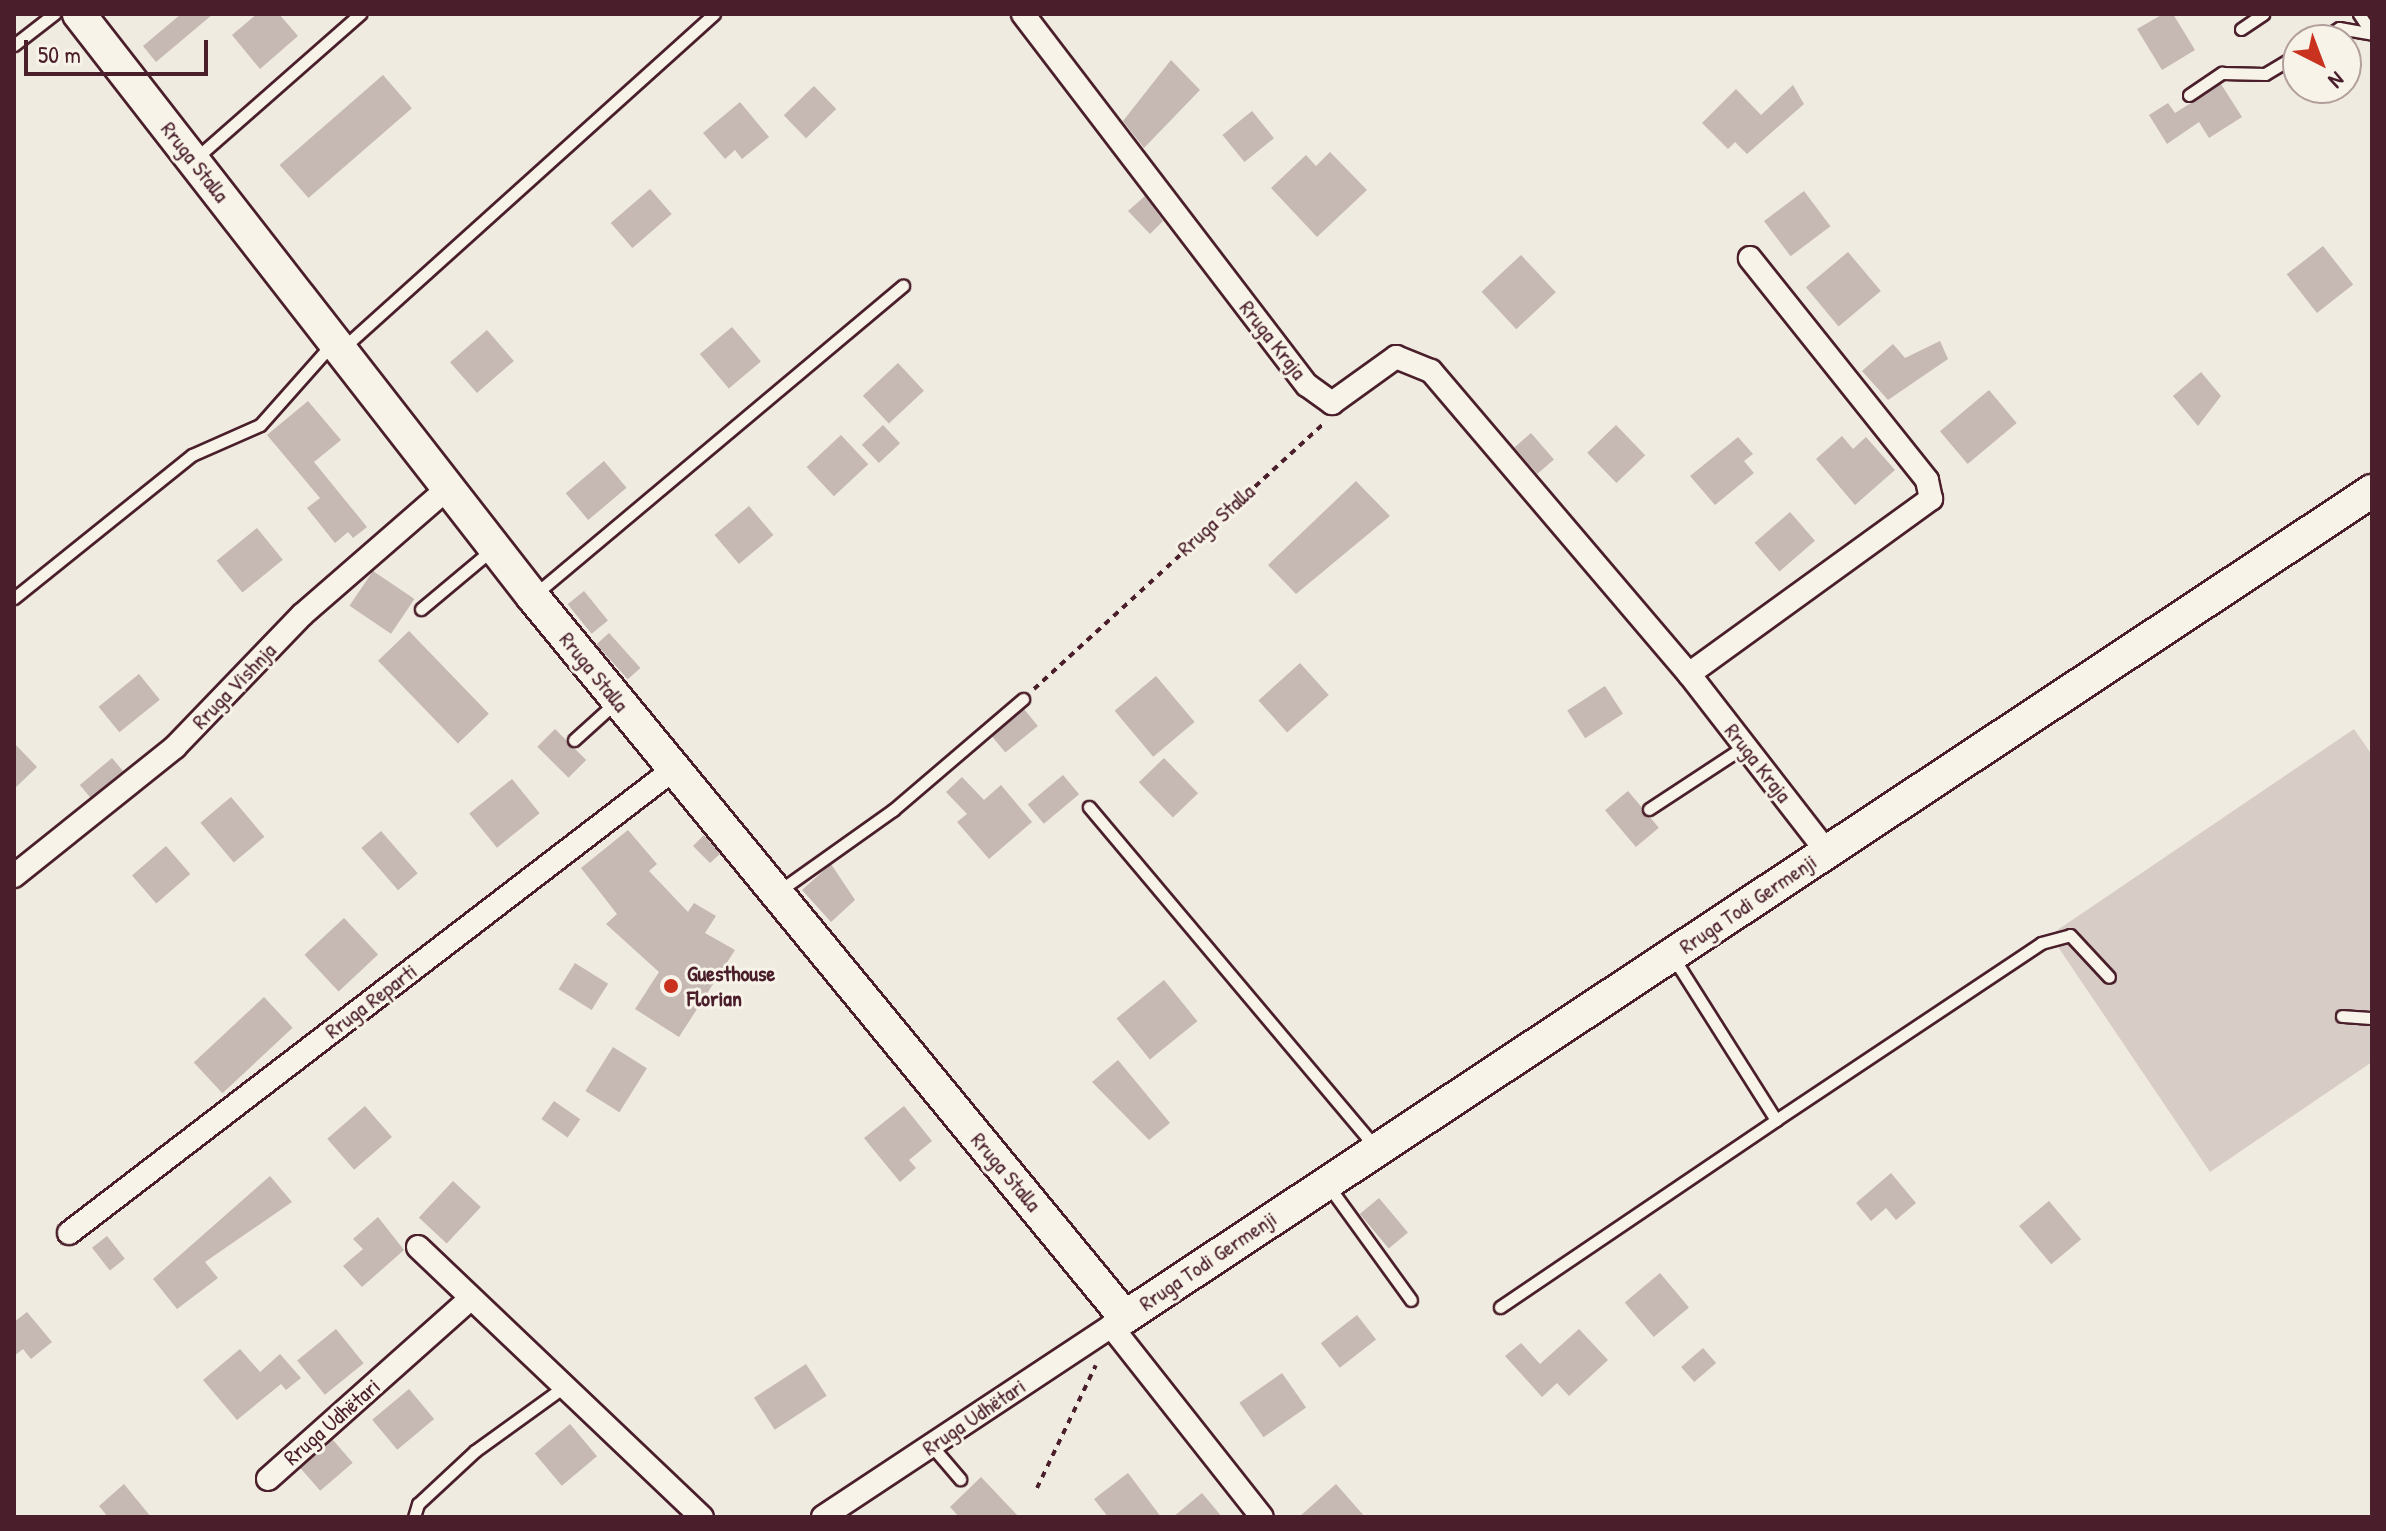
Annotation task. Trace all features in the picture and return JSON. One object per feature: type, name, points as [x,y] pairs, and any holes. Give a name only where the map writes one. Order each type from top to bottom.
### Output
[{"type":"street","name":"Rruga Stalla","points":[[79,14],[494,548],[775,893],[1120,1328]]},
{"type":"street","name":"Rruga Kraja","points":[[1023,14],[1307,385],[1332,403],[1396,357],[1431,371],[1689,674],[1827,852]]},
{"type":"street","points":[[1689,674],[1931,499],[1927,480],[1750,258]]},
{"type":"street","name":"Rruga Vishnja","points":[[14,876],[175,747],[302,615],[448,488]]},
{"type":"street","name":"Rruga Todi Germenji","points":[[1120,1328],[1326,1183],[2372,491]]},
{"type":"street","name":"Rruga Reparti","points":[[69,1233],[674,769]]},
{"type":"street","points":[[418,1247],[468,1301],[565,1386],[702,1517]]},
{"type":"street","name":"Rruga Udhëtari","points":[[268,1479],[468,1301]]},
{"type":"street","points":[[1120,1328],[1262,1517]]},
{"type":"street","name":"Rruga Udhëtari","points":[[823,1517],[931,1445],[1120,1328]]},
{"type":"lane","points":[[14,45],[54,14]]},
{"type":"lane","points":[[193,160],[360,14]]},
{"type":"lane","points":[[14,598],[192,455],[260,425],[338,346],[714,14]]},
{"type":"lane","points":[[2241,29],[2263,14]]},
{"type":"lane","points":[[2359,14],[2372,34]]},
{"type":"lane","points":[[2189,95],[2222,73],[2265,74],[2282,64]]},
{"type":"lane","points":[[533,597],[903,285]]},
{"type":"lane","points":[[421,609],[494,548]]},
{"type":"lane","points":[[775,893],[893,810],[1023,699]]},
{"type":"lane","points":[[574,740],[618,700]]},
{"type":"lane","points":[[1649,809],[1745,746]]},
{"type":"lane","points":[[1089,807],[1377,1150]]},
{"type":"lane","points":[[1500,1307],[2041,943],[2070,935],[2109,977]]},
{"type":"lane","points":[[1672,955],[1776,1120]]},
{"type":"lane","points":[[2342,1016],[2372,1018]]},
{"type":"lane","points":[[1326,1183],[1411,1300]]},
{"type":"lane","points":[[414,1517],[418,1504],[475,1451],[565,1386]]},
{"type":"lane","points":[[931,1445],[960,1479]]},
{"type":"path","name":"Rruga Stalla","points":[[1023,699],[1326,422],[1332,403]]},
{"type":"path","points":[[1037,1488],[1098,1360],[1120,1328]]},
{"type":"shaded area","points":[[2354,729],[2372,755],[2372,1062],[2210,1172],[2050,935]]},
{"type":"building","points":[[181,14],[213,14],[156,62],[143,46]]},
{"type":"building","points":[[257,14],[279,14],[298,36],[260,69],[232,35]]},
{"type":"building","points":[[2163,14],[2173,14],[2195,50],[2162,70],[2137,29]]},
{"type":"building","points":[[1171,60],[1200,90],[1144,148],[1123,121]]},
{"type":"building","points":[[383,75],[412,108],[308,198],[280,165]]},
{"type":"building","points":[[2221,84],[2242,117],[2209,138],[2199,122],[2167,144],[2149,115],[2168,103],[2175,113]]},
{"type":"building","points":[[1793,85],[1804,104],[1747,154],[1735,142],[1728,149],[1702,123],[1736,89],[1761,115]]},
{"type":"building","points":[[814,86],[836,109],[806,138],[784,115]]},
{"type":"building","points":[[740,102],[769,137],[742,159],[735,150],[725,159],[703,133]]},
{"type":"building","points":[[1252,111],[1274,138],[1244,162],[1222,135]]},
{"type":"building","points":[[1330,152],[1367,190],[1317,237],[1271,188],[1306,155],[1316,166]]},
{"type":"building","points":[[650,189],[672,214],[632,248],[611,223]]},
{"type":"building","points":[[1804,191],[1830,226],[1791,256],[1764,221]]},
{"type":"building","points":[[1145,196],[1163,221],[1150,234],[1128,211]]},
{"type":"building","points":[[2323,246],[2353,285],[2317,313],[2287,274]]},
{"type":"building","points":[[1848,252],[1881,291],[1839,326],[1806,287]]},
{"type":"building","points":[[1521,255],[1556,292],[1516,329],[1482,292]]},
{"type":"building","points":[[732,327],[761,361],[729,388],[700,354]]},
{"type":"building","points":[[487,330],[514,361],[477,393],[450,362]]},
{"type":"building","points":[[1940,341],[1948,359],[1888,400],[1862,371],[1893,344],[1905,358]]},
{"type":"building","points":[[898,363],[924,391],[889,424],[863,396]]},
{"type":"building","points":[[2201,372],[2221,396],[2198,426],[2173,396]]},
{"type":"building","points":[[1989,390],[2017,423],[1968,464],[1940,431]]},
{"type":"building","points":[[308,401],[341,440],[314,462],[367,527],[353,538],[348,532],[335,543],[307,508],[320,498],[267,435]]},
{"type":"building","points":[[883,425],[900,443],[879,463],[862,445]]},
{"type":"building","points":[[1616,425],[1645,455],[1616,483],[1587,453]]},
{"type":"building","points":[[1531,433],[1554,459],[1537,474],[1514,447]]},
{"type":"building","points":[[841,435],[868,464],[834,496],[807,467]]},
{"type":"building","points":[[1842,436],[1853,449],[1866,437],[1895,470],[1855,505],[1816,459]]},
{"type":"building","points":[[1738,437],[1753,454],[1744,461],[1754,473],[1715,505],[1690,476]]},
{"type":"building","points":[[604,461],[626,488],[588,520],[566,493]]},
{"type":"building","points":[[1356,481],[1390,516],[1296,594],[1268,565]]},
{"type":"building","points":[[749,506],[773,535],[739,564],[715,535]]},
{"type":"building","points":[[1790,512],[1815,541],[1779,572],[1755,543]]},
{"type":"building","points":[[257,528],[283,560],[242,593],[217,561]]},
{"type":"building","points":[[373,571],[414,599],[391,634],[350,606]]},
{"type":"building","points":[[584,591],[608,621],[592,634],[568,604]]},
{"type":"building","points":[[409,631],[489,714],[458,744],[378,661]]},
{"type":"building","points":[[609,633],[640,668],[628,679],[596,644]]},
{"type":"building","points":[[1300,663],[1329,695],[1287,732],[1258,700]]},
{"type":"building","points":[[139,674],[160,700],[119,732],[99,707]]},
{"type":"building","points":[[1156,676],[1195,722],[1153,757],[1115,711]]},
{"type":"building","points":[[1605,686],[1623,714],[1585,738],[1567,711]]},
{"type":"building","points":[[1024,709],[1038,726],[1005,753],[991,735]]},
{"type":"building","points":[[555,729],[586,760],[568,778],[537,747]]},
{"type":"building","points":[[14,743],[37,767],[14,789]]},
{"type":"building","points":[[112,758],[123,771],[91,798],[80,785]]},
{"type":"building","points":[[1164,758],[1198,793],[1173,818],[1139,782]]},
{"type":"building","points":[[1063,775],[1079,794],[1044,824],[1028,805]]},
{"type":"building","points":[[962,777],[984,800],[1001,785],[1032,822],[989,859],[957,822],[967,814],[946,792]]},
{"type":"building","points":[[512,779],[540,813],[497,848],[469,814]]},
{"type":"building","points":[[1628,791],[1659,828],[1636,847],[1605,810]]},
{"type":"building","points":[[231,797],[264,837],[234,863],[200,823]]},
{"type":"building","points":[[628,830],[657,864],[649,871],[688,912],[694,903],[716,916],[705,933],[735,950],[679,1037],[635,1009],[659,972],[606,924],[617,914],[581,868]]},
{"type":"building","points":[[381,831],[418,873],[398,890],[361,848]]},
{"type":"building","points":[[704,835],[720,854],[710,863],[693,846]]},
{"type":"building","points":[[166,846],[190,874],[156,903],[132,876]]},
{"type":"building","points":[[831,864],[855,900],[831,922],[802,890]]},
{"type":"building","points":[[344,918],[378,955],[339,991],[305,955]]},
{"type":"building","points":[[575,963],[608,984],[592,1010],[559,989]]},
{"type":"building","points":[[1164,980],[1197,1021],[1150,1060],[1117,1018]]},
{"type":"building","points":[[264,997],[293,1028],[222,1093],[194,1062]]},
{"type":"building","points":[[613,1047],[647,1068],[619,1112],[585,1091]]},
{"type":"building","points":[[1118,1060],[1170,1123],[1149,1140],[1092,1082]]},
{"type":"building","points":[[554,1101],[580,1119],[568,1137],[541,1119]]},
{"type":"building","points":[[365,1106],[392,1137],[354,1170],[327,1139]]},
{"type":"building","points":[[904,1106],[932,1141],[909,1160],[916,1168],[900,1182],[864,1138]]},
{"type":"building","points":[[1891,1173],[1916,1203],[1896,1220],[1886,1208],[1871,1221],[1856,1203]]},
{"type":"building","points":[[270,1176],[292,1202],[205,1262],[218,1278],[177,1309],[153,1279]]},
{"type":"building","points":[[453,1181],[481,1207],[447,1243],[419,1218]]},
{"type":"building","points":[[1379,1198],[1408,1232],[1389,1249],[1360,1214]]},
{"type":"building","points":[[2049,1201],[2081,1239],[2051,1264],[2019,1226]]},
{"type":"building","points":[[378,1217],[404,1250],[362,1287],[343,1266],[363,1249],[353,1239]]},
{"type":"building","points":[[107,1236],[125,1259],[110,1271],[92,1248]]},
{"type":"building","points":[[1660,1273],[1689,1307],[1654,1337],[1625,1303]]},
{"type":"building","points":[[27,1312],[52,1342],[31,1359],[23,1349],[14,1356],[14,1322]]},
{"type":"building","points":[[1357,1315],[1376,1339],[1340,1368],[1321,1343]]},
{"type":"building","points":[[336,1329],[364,1363],[325,1395],[297,1360]]},
{"type":"building","points":[[1579,1329],[1608,1360],[1569,1396],[1557,1383],[1542,1397],[1505,1356],[1521,1343],[1540,1364]]},
{"type":"building","points":[[1703,1348],[1716,1363],[1694,1382],[1681,1367]]},
{"type":"building","points":[[240,1349],[260,1372],[280,1354],[301,1378],[286,1390],[281,1384],[237,1420],[203,1380]]},
{"type":"building","points":[[806,1364],[827,1396],[775,1430],[754,1398]]},
{"type":"building","points":[[1282,1373],[1306,1407],[1263,1437],[1239,1403]]},
{"type":"building","points":[[409,1389],[434,1419],[397,1450],[372,1420]]},
{"type":"building","points":[[570,1424],[597,1456],[562,1486],[535,1454]]},
{"type":"building","points":[[333,1440],[353,1463],[320,1491],[301,1468]]},
{"type":"building","points":[[1128,1473],[1161,1517],[1108,1517],[1094,1499]]},
{"type":"building","points":[[981,1477],[1019,1517],[959,1517],[950,1507]]},
{"type":"building","points":[[124,1484],[151,1517],[108,1517],[99,1506]]},
{"type":"building","points":[[1336,1484],[1365,1517],[1299,1517]]},
{"type":"building","points":[[1202,1493],[1222,1517],[1173,1517]]},
{"type":"place","name":"Guesthouse Florian","points":[[671,986]]}]
